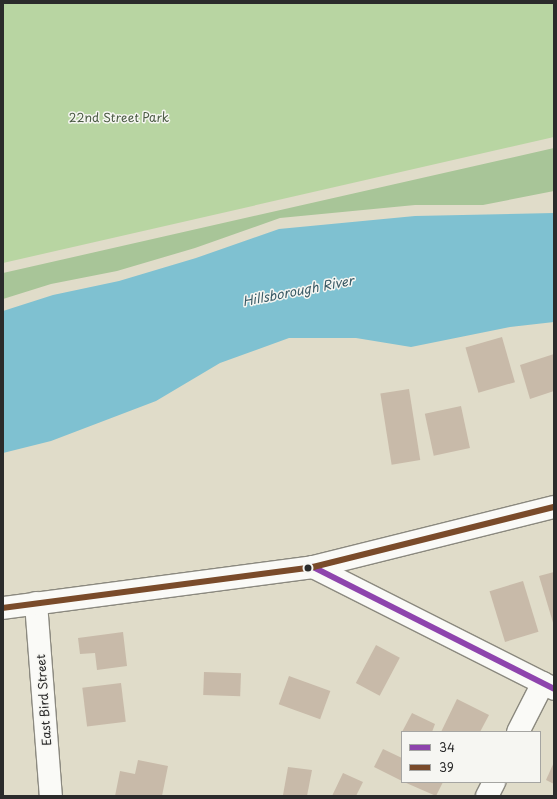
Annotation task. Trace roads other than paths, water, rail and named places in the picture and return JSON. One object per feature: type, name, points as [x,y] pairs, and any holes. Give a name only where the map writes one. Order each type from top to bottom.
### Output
[{"type":"street","points":[[3,608],[313,567],[554,507]]},
{"type":"street","points":[[313,567],[548,686],[519,731]]},
{"type":"street","name":"East Bird Street","points":[[36,604],[51,796]]},
{"type":"street","points":[[487,796],[494,783]]},
{"type":"water","name":"Hillsborough River","points":[[554,213],[554,322],[510,327],[411,347],[356,338],[289,338],[220,363],[156,401],[51,441],[3,453],[3,311],[53,295],[119,281],[196,258],[279,229],[415,216]]},
{"type":"park label","name":"22nd Street Park","points":[[119,118]]}]
